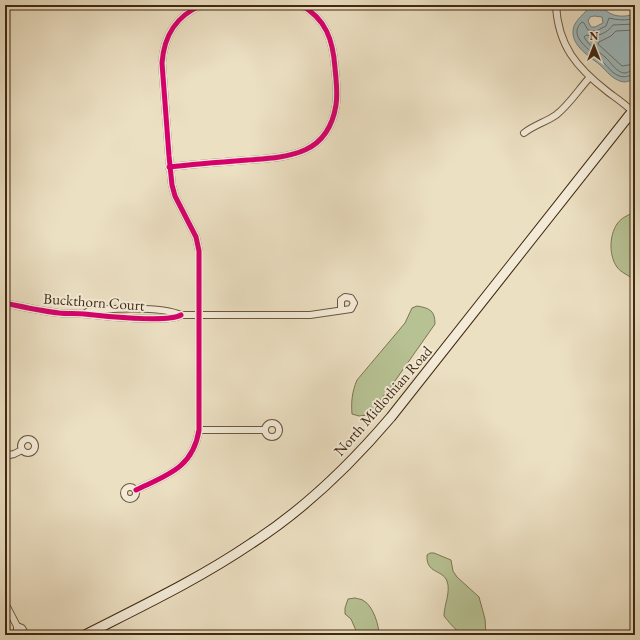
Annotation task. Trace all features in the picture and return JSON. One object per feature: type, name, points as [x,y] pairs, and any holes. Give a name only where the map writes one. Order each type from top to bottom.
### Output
[{"type":"main road","name":"North Midlothian Road","points":[[85,635],[179,587],[253,543],[295,512],[334,477],[373,438],[415,388],[634,110]]},
{"type":"street","points":[[136,490],[159,479],[186,462],[195,447],[199,430],[199,251],[192,228],[175,196],[171,181],[162,63],[163,51],[166,42],[176,23],[186,14],[202,5]]},
{"type":"street","points":[[169,167],[285,156],[304,151],[319,140],[326,132],[336,104],[334,57],[331,39],[323,24],[313,13],[301,5]]},
{"type":"street","points":[[556,5],[559,30],[566,48],[577,65],[590,77],[634,110]]},
{"type":"street","points":[[524,133],[530,128],[558,114],[590,77]]},
{"type":"street","name":"Buckthorn Court","points":[[5,303],[62,314],[84,314],[87,312],[105,309],[166,311],[181,315],[310,315],[341,310]]},
{"type":"street","points":[[199,430],[265,430]]},
{"type":"street","points":[[5,456],[22,450]]},
{"type":"street","points":[[5,603],[17,626],[18,635]]},
{"type":"street","points":[[17,626],[22,628],[26,635]]},
{"type":"green space","points":[[635,212],[635,280],[618,269],[612,257],[611,240],[617,224],[623,218]]},
{"type":"green space","points":[[417,306],[428,309],[433,313],[435,324],[390,388],[368,415],[359,416],[352,414],[352,397],[357,380],[405,323],[412,308]]},
{"type":"green space","points":[[434,553],[451,560],[453,571],[457,577],[479,597],[485,619],[486,635],[471,635],[462,633],[458,631],[444,616],[448,585],[445,577],[429,565],[427,555]]},
{"type":"green space","points":[[355,598],[363,600],[373,611],[377,621],[379,635],[358,635],[351,619],[345,614],[348,599]]},
{"type":"water","points":[[588,5],[601,5],[608,12],[616,16],[635,14],[635,78],[625,82],[616,79],[578,46],[573,36],[573,28],[576,22],[588,9]],"holes":[[[590,17],[602,17],[603,23],[595,27],[591,27],[588,21]]]},
{"type":"cycle path","points":[[136,490],[158,480],[177,469],[185,462],[196,443],[199,430],[199,251],[196,237],[175,196],[172,185],[162,63],[165,44],[173,28],[185,15],[202,5]]},
{"type":"cycle path","points":[[169,167],[278,157],[305,150],[316,144],[325,134],[332,122],[337,100],[334,58],[327,31],[317,17],[301,5]]},
{"type":"cycle path","points":[[5,303],[52,312],[119,317],[149,319],[181,315]]}]
